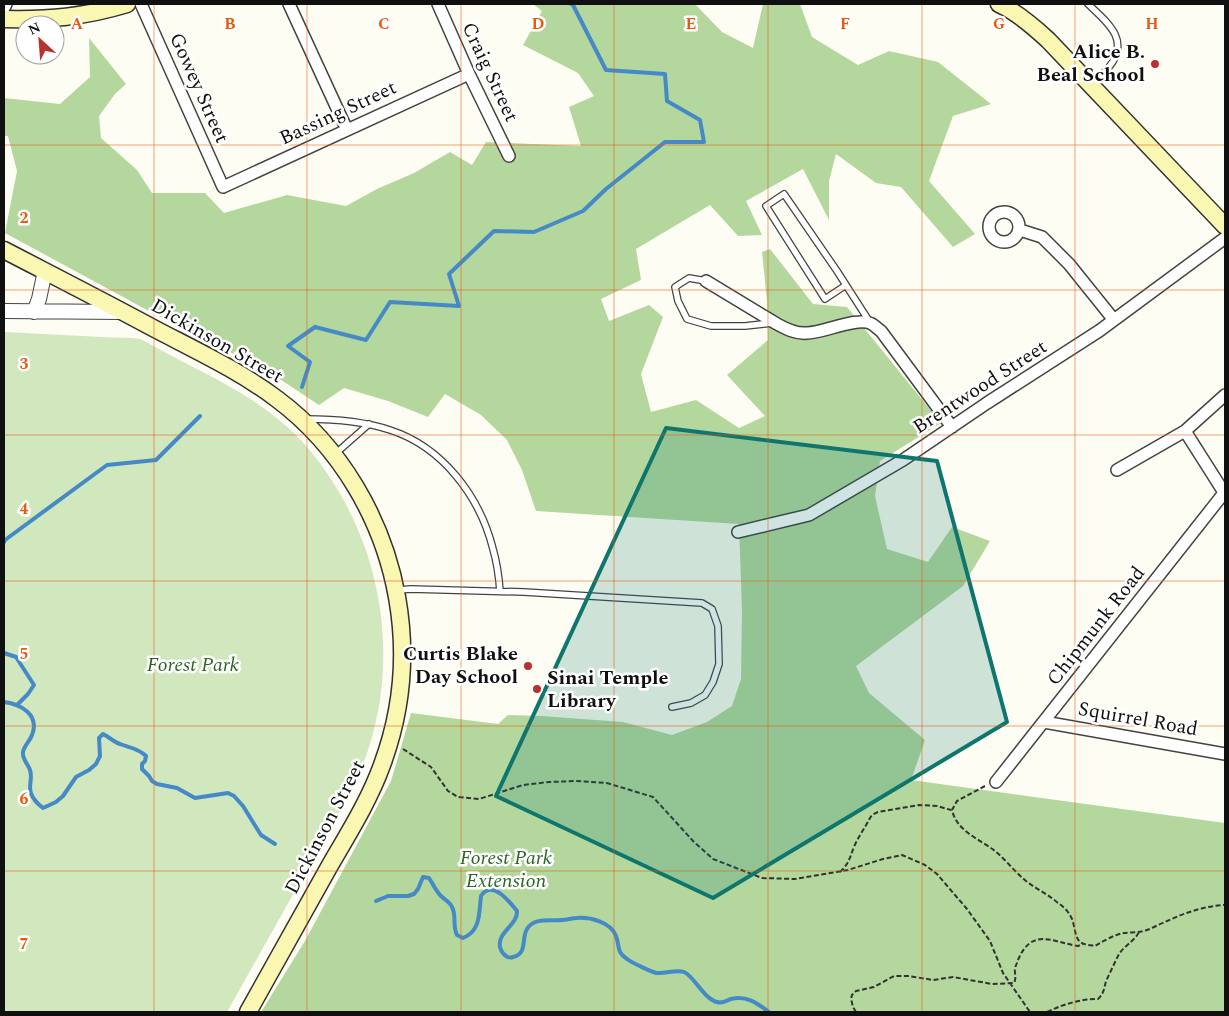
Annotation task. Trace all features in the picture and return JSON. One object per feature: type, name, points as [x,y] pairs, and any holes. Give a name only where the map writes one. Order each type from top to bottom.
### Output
[{"type":"main road","points":[[4,19],[35,20],[69,17],[127,4]]},
{"type":"main road","points":[[1002,4],[1048,40],[1225,226]]},
{"type":"main road","name":"Dickinson Street","points":[[4,250],[236,372],[276,398],[302,419],[334,456],[354,483],[372,516],[383,546],[396,590],[401,628],[402,660],[398,701],[390,742],[370,794],[248,1012]]},
{"type":"street","points":[[4,8],[6,4]]},
{"type":"street","name":"Gowey Street","points":[[142,4],[223,187]]},
{"type":"street","points":[[289,4],[347,130]]},
{"type":"street","name":"Craig Street","points":[[438,4],[469,74],[509,156]]},
{"type":"street","name":"Bassing Street","points":[[223,187],[469,74]]},
{"type":"street","points":[[1020,230],[1042,238],[1069,264],[1114,320]]},
{"type":"street","name":"Brentwood Street","points":[[738,532],[809,515],[904,460],[1114,320],[1225,238]]},
{"type":"street","points":[[34,312],[39,300],[45,271]]},
{"type":"street","points":[[706,281],[785,328],[805,334],[854,323],[870,323],[881,332],[952,427]]},
{"type":"street","points":[[4,311],[123,312]]},
{"type":"street","points":[[1118,470],[1185,431],[1225,395]]},
{"type":"street","points":[[1185,431],[1225,493]]},
{"type":"street","name":"Chipmunk Road","points":[[996,782],[1225,493]]},
{"type":"street","name":"Squirrel Road","points":[[1044,722],[1225,754]]},
{"type":"lane","points":[[1088,4],[1108,24],[1119,46],[1116,56],[1109,67],[1091,85]]},
{"type":"lane","points":[[846,285],[825,299],[766,206],[784,194],[846,285],[870,323]]},
{"type":"lane","points":[[706,281],[688,278],[676,288],[678,301],[687,319],[711,326],[745,326],[774,322]]},
{"type":"lane","points":[[302,419],[353,422],[391,430],[424,446],[450,468],[473,501],[490,537],[494,550],[500,591]]},
{"type":"lane","points":[[334,456],[369,424]]},
{"type":"lane","points":[[396,590],[500,591],[702,602],[712,610],[718,626],[718,664],[713,682],[705,694],[691,703],[672,706]]},
{"type":"path","points":[[390,742],[432,767],[448,791],[458,797],[479,798],[523,785],[577,781],[607,783],[653,797],[687,835],[713,858],[762,878],[796,879],[840,872],[902,855],[925,865],[937,874],[967,909],[990,941],[1004,973],[1030,1012]]},
{"type":"path","points":[[996,782],[982,787],[957,801],[952,810],[953,816],[967,833],[996,851],[1024,880],[1046,893],[1066,910],[1081,943],[1095,946],[1118,934],[1147,930],[1193,910],[1225,905]]},
{"type":"path","points":[[840,872],[850,859],[854,847],[872,815],[878,812],[919,805],[937,806],[952,810]]},
{"type":"path","points":[[1047,1012],[1086,998],[1098,999],[1104,992],[1118,955],[1136,938],[1139,932]]},
{"type":"path","points":[[856,1012],[851,999],[856,991],[874,987],[894,976],[909,976],[933,980],[953,977],[992,984],[1000,982],[1011,984],[1016,979],[1015,968],[1019,958],[1026,946],[1032,941],[1039,939],[1078,946],[1084,944]]},
{"type":"highlighted area","points":[[666,428],[937,461],[1007,722],[713,898],[496,796]]},
{"type":"green space","name":"Forest Park Extension","points":[[533,4],[695,4],[722,32],[753,48],[763,4],[800,4],[812,37],[858,65],[889,51],[938,62],[991,104],[953,116],[929,181],[975,234],[953,247],[901,187],[876,183],[836,154],[829,181],[829,220],[803,169],[746,201],[762,235],[738,236],[710,205],[636,249],[641,280],[601,299],[609,321],[649,305],[663,317],[641,374],[651,412],[696,400],[739,428],[765,416],[727,375],[768,340],[767,301],[762,252],[770,249],[813,304],[847,307],[941,423],[880,461],[875,496],[887,549],[928,562],[952,527],[990,541],[963,586],[856,666],[869,693],[925,740],[911,780],[1225,823],[1225,1012],[261,1012],[305,941],[391,781],[411,713],[498,724],[508,715],[623,722],[672,735],[707,722],[732,706],[741,679],[742,610],[739,524],[536,511],[522,470],[507,440],[481,415],[445,394],[428,417],[388,401],[344,388],[319,405],[269,372],[147,310],[5,233],[17,171],[8,136],[4,136],[4,98],[60,104],[90,77],[89,38],[126,84],[115,94],[99,116],[101,138],[137,170],[152,193],[205,193],[224,213],[287,195],[346,206],[377,189],[414,173],[450,152],[472,165],[486,142],[581,146],[569,107],[594,96],[578,73],[523,45],[542,11]]},
{"type":"green space","name":"Forest Park","points":[[4,332],[140,339],[249,398],[297,436],[327,473],[351,515],[369,559],[380,605],[383,652],[380,700],[369,746],[351,791],[227,1012],[4,1012]]},
{"type":"waterway","points":[[302,387],[310,362],[288,346],[315,327],[366,340],[390,302],[459,306],[449,274],[494,231],[534,232],[583,211],[606,189],[665,142],[704,142],[700,120],[667,101],[665,74],[606,70],[571,4]]},
{"type":"waterway","points":[[4,542],[107,465],[156,460],[200,416]]},
{"type":"waterway","points":[[4,653],[16,657],[34,685],[17,705]]},
{"type":"waterway","points":[[4,702],[17,705],[31,716],[34,728],[23,755],[31,773],[30,790],[36,802],[43,808],[56,802],[63,796],[76,777],[96,764],[100,756],[99,738],[103,734],[118,743],[140,751],[146,756],[142,769],[157,784],[177,788],[195,798],[228,793],[234,796],[243,806],[261,835],[275,844]]},
{"type":"waterway","points":[[376,901],[388,896],[408,896],[414,894],[423,877],[429,878],[439,894],[451,905],[457,935],[463,938],[469,935],[476,926],[481,896],[485,891],[495,891],[505,897],[517,911],[514,920],[500,942],[502,951],[510,958],[521,953],[527,929],[538,921],[575,918],[600,921],[613,931],[621,954],[627,959],[657,973],[684,972],[692,978],[708,997],[717,1002],[721,1003],[731,999],[742,998],[756,1003],[769,1012]]},
{"type":"place","name":"Alice B. Beal School","points":[[1155,64]]},
{"type":"place","name":"Curtis Blake Day School","points":[[528,666]]},
{"type":"place","name":"Sinai Temple Library","points":[[537,689]]}]
